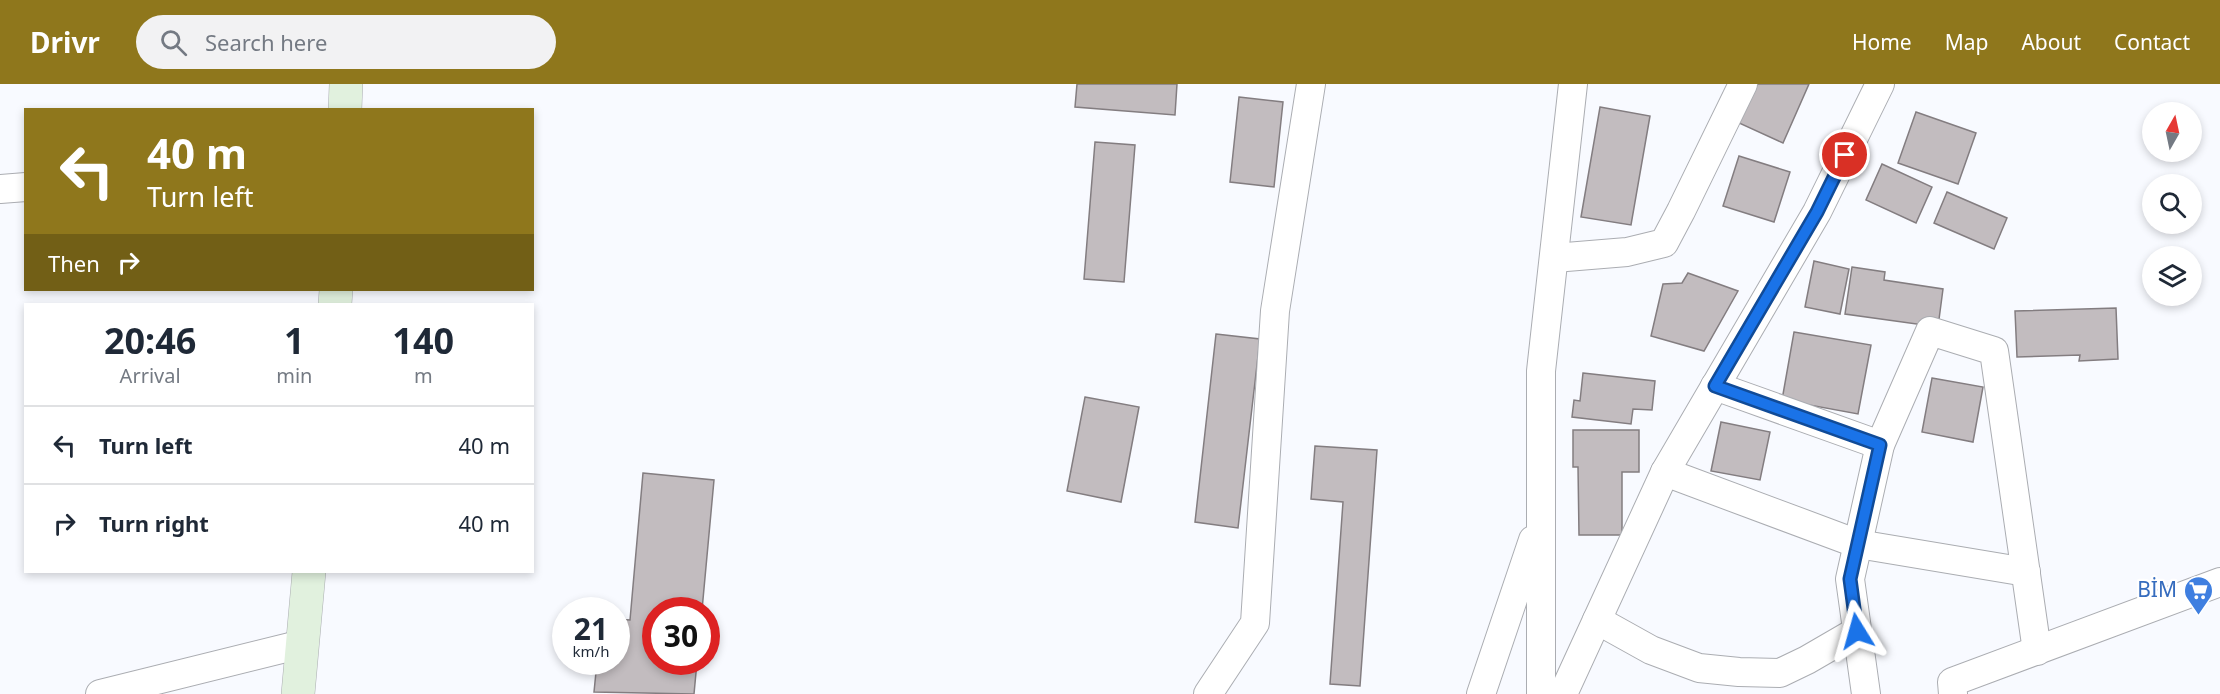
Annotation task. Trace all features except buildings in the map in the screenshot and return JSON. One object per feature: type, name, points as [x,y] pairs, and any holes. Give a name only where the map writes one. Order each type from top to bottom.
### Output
[{"type":"street","points":[[345,108],[346,84]]},
{"type":"street","points":[[1208,694],[1256,623],[1275,311],[1311,84]]},
{"type":"street","points":[[1541,694],[1541,371],[1573,84]]},
{"type":"street","points":[[1554,258],[1627,252],[1664,243],[1743,84]]},
{"type":"street","points":[[1563,694],[1665,472],[1817,212],[1882,89]]},
{"type":"street","points":[[0,189],[24,187]]},
{"type":"street","points":[[1866,694],[1850,579],[1880,445],[1930,330],[1994,351],[2037,651]]},
{"type":"street","points":[[1715,386],[1880,445]]},
{"type":"street","points":[[1665,472],[1858,544],[2026,572]]},
{"type":"street","points":[[1480,694],[1541,518]]},
{"type":"street","points":[[298,694],[309,573]]},
{"type":"street","points":[[1953,694],[1952,682],[2220,582]]},
{"type":"street","points":[[1597,620],[1652,650],[1699,668],[1739,672],[1780,673],[1808,660],[1857,631]]},
{"type":"street","points":[[100,694],[302,645]]},
{"type":"place","name":"BİM","points":[[2198,616]]},
{"type":"route","points":[[1845,155],[1817,212],[1715,386],[1880,445],[1850,579],[1857,631]]}]
